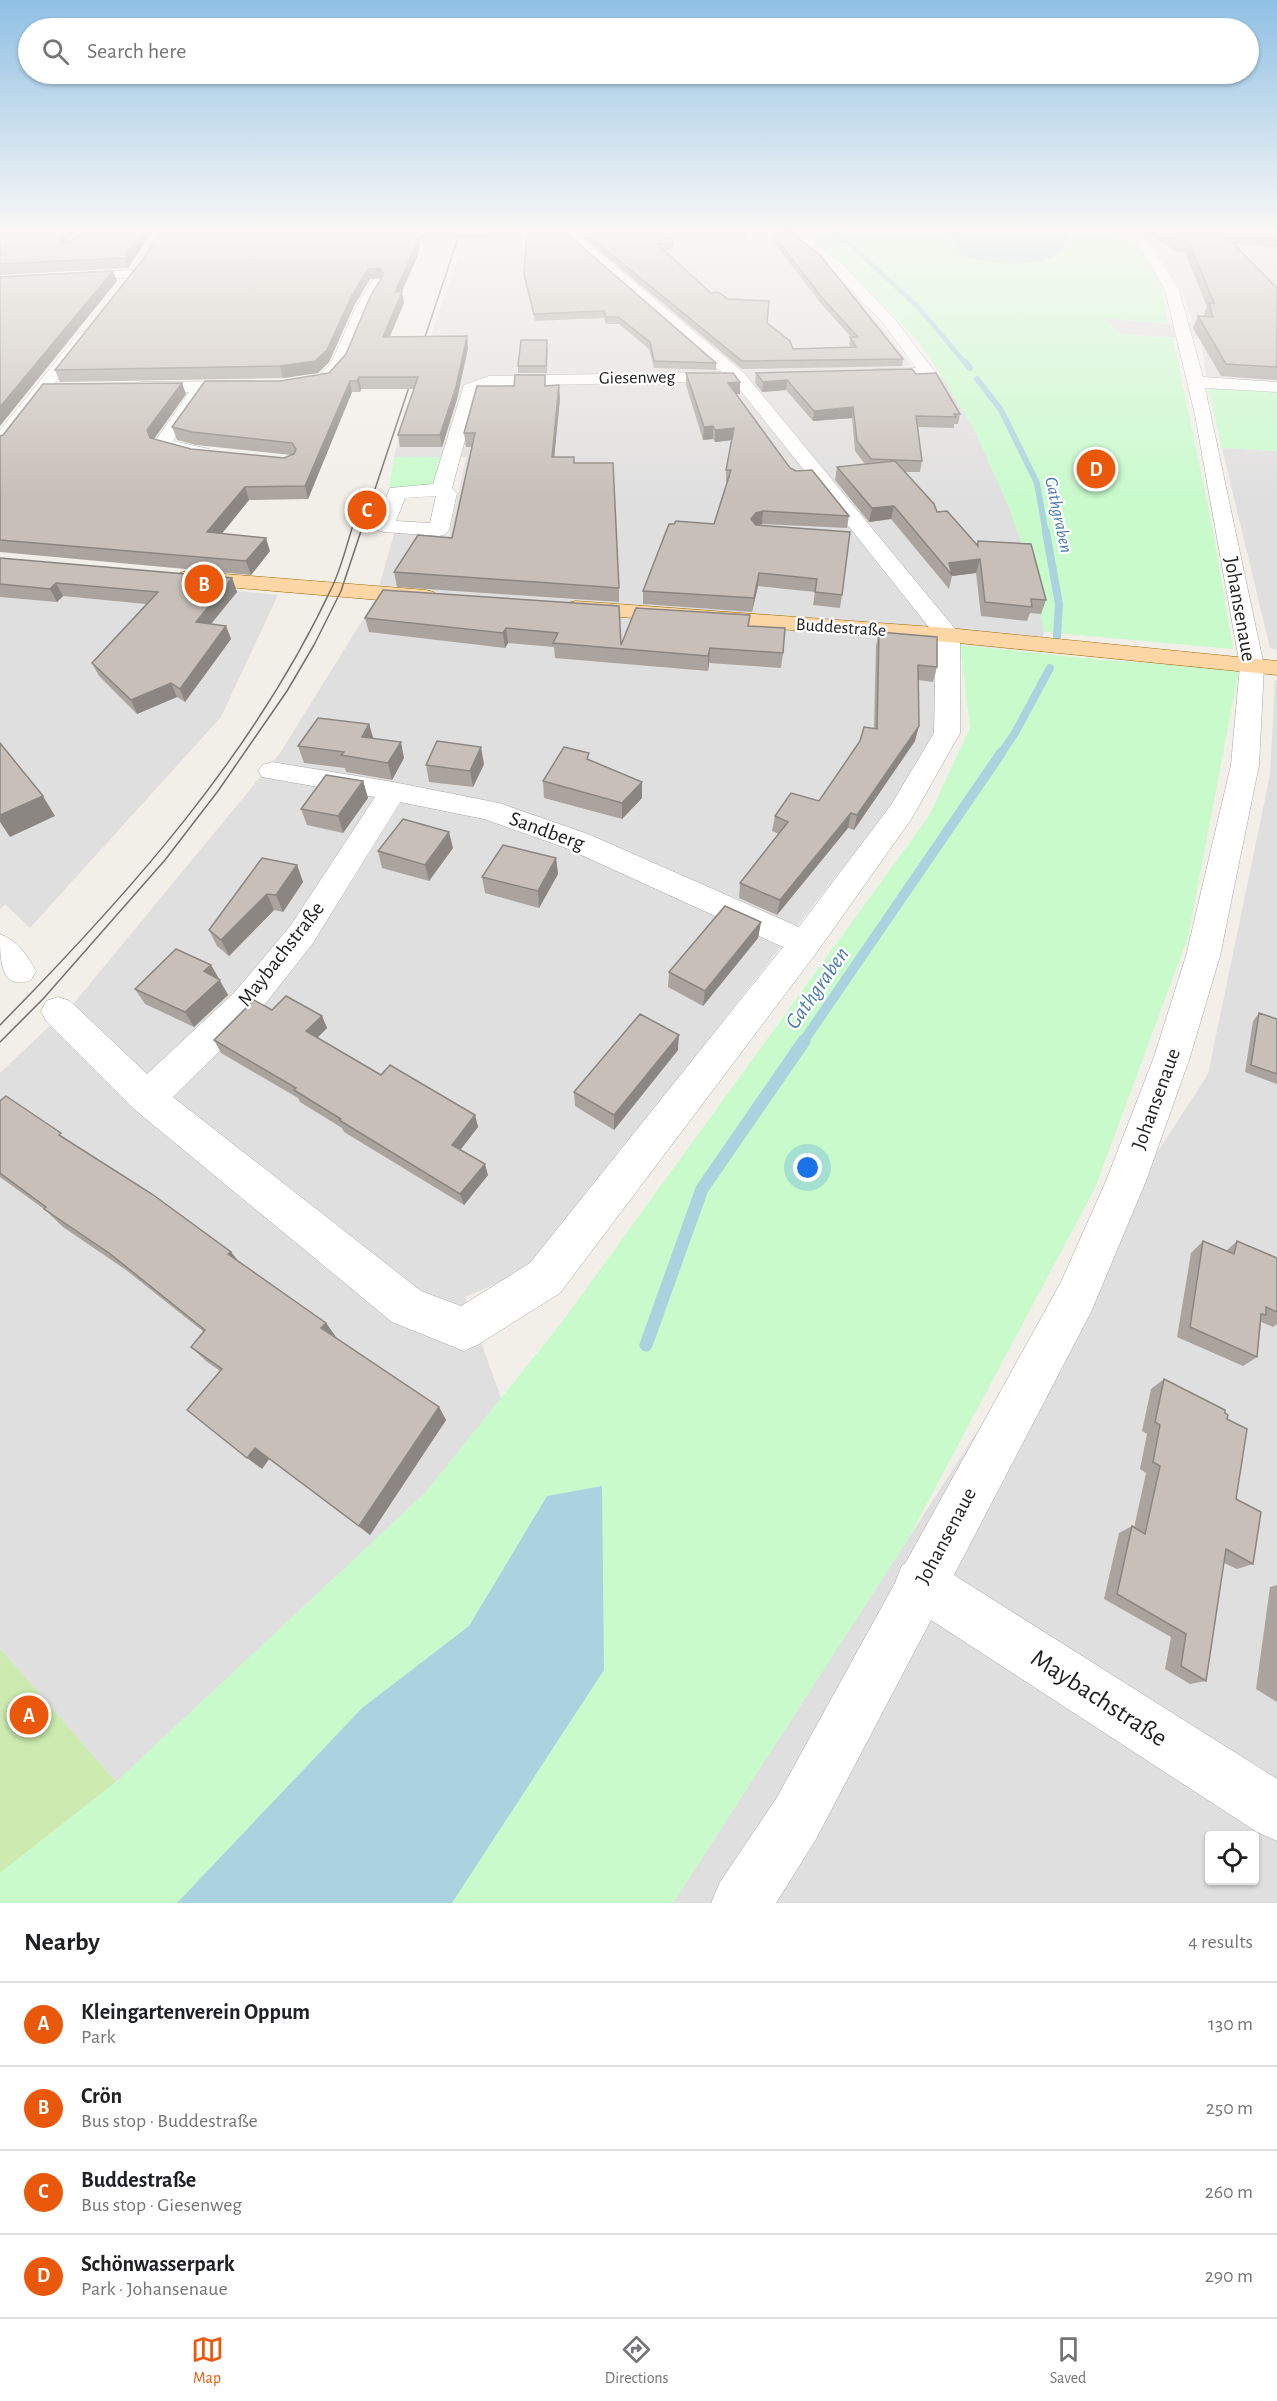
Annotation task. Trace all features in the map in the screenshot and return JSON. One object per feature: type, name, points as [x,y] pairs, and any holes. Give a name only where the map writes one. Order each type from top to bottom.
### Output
[{"type":"main road","points":[[163,575],[452,599]]},
{"type":"main road","name":"Buddestraße","points":[[558,607],[948,635],[1264,667]]},
{"type":"street","points":[[283,385],[324,379],[338,365],[357,321]]},
{"type":"street","points":[[58,1011],[147,1098],[407,1307],[464,1329],[545,1278],[805,944],[902,811],[947,733],[948,635],[738,377],[671,321]]},
{"type":"street","points":[[857,375],[928,373],[889,321]]},
{"type":"street","name":"Johansenaue","points":[[741,1903],[796,1820],[920,1583],[1076,1297],[1126,1180],[1172,1057],[1203,956],[1264,667],[1180,321]]},
{"type":"street","points":[[0,442],[90,328]]},
{"type":"street","name":"Giesenweg","points":[[441,490],[470,389],[489,381],[762,376]]},
{"type":"street","points":[[1196,382],[1277,387]]},
{"type":"street","points":[[122,388],[260,385]]},
{"type":"street","points":[[202,386],[162,444],[195,453],[224,455]]},
{"type":"street","points":[[42,389],[65,388]]},
{"type":"street","points":[[845,537],[869,538]]},
{"type":"street","name":"Sandberg","points":[[272,771],[393,790],[489,810],[577,840],[805,944]]},
{"type":"street","name":"Maybachstraße","points":[[147,1098],[246,1003],[302,934],[393,790]]},
{"type":"street","name":"Maybachstraße","points":[[920,1583],[1277,1812]]},
{"type":"shaded area","points":[[436,321],[876,321],[911,365],[903,368],[942,376],[975,431],[1009,507],[1032,573],[1044,632],[1040,652],[941,643],[934,732],[888,810],[528,1270],[465,1297],[501,1398],[426,1492],[116,1782],[0,1648],[0,1073],[74,1003],[280,753],[375,600],[395,531],[449,536],[466,457],[394,457],[417,375]]},
{"type":"shaded area","points":[[1105,321],[1193,323],[1192,321],[1277,321],[1277,384],[1210,379],[1206,377],[1201,339],[1120,334]]},
{"type":"shaded area","points":[[1222,448],[1277,451],[1277,650],[1270,648]]},
{"type":"shaded area","points":[[0,567],[278,595],[221,717],[30,928],[5,904],[0,909]]},
{"type":"shaded area","points":[[1275,680],[1277,681],[1277,1903],[673,1903],[1208,1074],[1270,775]]},
{"type":"green space","points":[[899,321],[1106,321],[1120,334],[1173,338],[1213,531],[1233,649],[1044,632],[1032,573],[1009,507],[975,431],[919,342]]},
{"type":"green space","points":[[1133,321],[1167,321],[1168,324]]},
{"type":"green space","points":[[1208,387],[1277,391],[1277,451],[1222,448]]},
{"type":"green space","points":[[394,457],[446,457],[437,487],[389,490]]},
{"type":"green space","points":[[960,645],[1094,659],[1239,670],[1188,937],[1095,1188],[908,1539],[673,1903],[452,1903],[604,1670],[547,1496],[469,1626],[362,1708],[177,1903],[0,1903],[0,1873],[116,1782],[426,1492],[562,1322],[929,816],[970,728]]},
{"type":"green space","points":[[0,1648],[116,1782],[0,1873]]},
{"type":"water","points":[[602,1486],[604,1670],[452,1903],[177,1903],[362,1708],[469,1626],[547,1496]]},
{"type":"building","points":[[0,321],[72,321],[0,407]]},
{"type":"building","points":[[94,321],[340,321],[327,350],[315,361],[280,366],[55,370]]},
{"type":"building","points":[[360,321],[390,321],[383,337],[467,336],[456,387],[440,435],[398,435],[418,377],[359,377],[357,381],[350,381],[305,486],[245,487],[207,532],[266,538],[246,561],[0,540],[0,436],[43,384],[182,383],[147,430],[150,438],[191,449],[284,458],[294,454],[296,449],[292,443],[192,432],[172,427],[205,381],[280,381],[329,373],[346,354]]},
{"type":"building","points":[[623,321],[667,321],[716,363],[654,361],[650,342]]},
{"type":"building","points":[[693,321],[767,321],[790,341],[793,349],[856,347],[850,337],[858,337],[843,321],[873,321],[903,359],[742,361]]},
{"type":"building","points":[[1201,321],[1277,321],[1277,367],[1226,364]]},
{"type":"building","points":[[521,340],[547,340],[546,366],[518,366]]},
{"type":"building","points":[[912,369],[916,374],[936,373],[960,414],[954,414],[956,417],[916,416],[922,461],[871,459],[857,441],[853,407],[814,411],[787,380],[763,382],[756,373]]},
{"type":"building","points":[[686,373],[733,373],[740,382],[728,383],[790,468],[796,471],[812,470],[849,516],[763,511],[756,513],[751,519],[756,525],[850,532],[842,595],[815,592],[817,579],[759,573],[754,598],[643,591],[669,524],[674,524],[676,521],[714,524],[731,470],[726,470],[734,428],[715,430],[713,426],[704,427]]},
{"type":"building","points":[[515,375],[545,375],[545,386],[559,385],[552,457],[574,457],[574,463],[613,463],[619,588],[394,572],[418,535],[452,538],[475,433],[464,433],[477,386],[514,386]]},
{"type":"building","points":[[895,461],[934,504],[937,512],[947,511],[978,546],[978,541],[1031,544],[1046,600],[1031,599],[1032,607],[985,602],[980,559],[949,563],[952,575],[894,506],[872,508],[837,467]]},
{"type":"building","points":[[0,558],[232,578],[196,622],[226,626],[180,689],[171,683],[131,700],[92,663],[158,592],[56,583],[50,589],[0,584]]},
{"type":"building","points":[[383,590],[619,606],[621,645],[636,608],[750,615],[748,626],[785,628],[783,653],[710,648],[708,656],[553,643],[558,633],[506,628],[503,633],[365,618]]},
{"type":"building","points":[[879,632],[937,637],[937,667],[918,665],[919,726],[857,815],[851,813],[780,900],[740,883],[788,822],[775,816],[791,793],[819,801],[860,741],[864,727],[877,729]]},
{"type":"building","points":[[318,718],[369,724],[362,737],[401,742],[388,763],[341,755],[344,752],[298,746]]},
{"type":"building","points":[[437,741],[481,747],[470,771],[426,765]]},
{"type":"building","points":[[0,743],[43,796],[0,815]]},
{"type":"building","points":[[564,747],[589,753],[587,759],[642,782],[622,803],[543,781]]},
{"type":"building","points":[[326,775],[363,781],[338,816],[301,809]]},
{"type":"building","points":[[403,819],[449,832],[425,865],[378,851]]},
{"type":"building","points":[[503,845],[556,858],[538,891],[482,877]]},
{"type":"building","points":[[262,858],[297,865],[276,895],[267,894],[221,940],[209,930]]},
{"type":"building","points":[[725,906],[761,922],[705,991],[669,972]]},
{"type":"building","points":[[176,949],[211,965],[204,971],[220,980],[185,1012],[135,989]]},
{"type":"building","points":[[286,996],[322,1016],[306,1031],[381,1075],[390,1065],[475,1115],[452,1145],[485,1164],[460,1194],[339,1120],[341,1119],[294,1090],[296,1088],[214,1040],[254,1000],[272,1010]]},
{"type":"building","points":[[1259,1013],[1277,1019],[1277,1074],[1251,1065]]},
{"type":"building","points":[[640,1014],[679,1035],[614,1115],[574,1092]]},
{"type":"building","points":[[6,1096],[61,1133],[59,1135],[152,1194],[231,1252],[228,1254],[326,1323],[321,1328],[439,1407],[359,1526],[255,1448],[247,1458],[187,1410],[222,1369],[191,1347],[205,1330],[109,1253],[44,1209],[46,1207],[0,1173],[0,1101]]},
{"type":"building","points":[[1203,1241],[1234,1254],[1237,1241],[1277,1258],[1277,1312],[1266,1307],[1266,1315],[1261,1314],[1257,1357],[1190,1327]]},
{"type":"building","points":[[1164,1379],[1225,1410],[1228,1415],[1227,1419],[1247,1429],[1236,1499],[1261,1512],[1253,1564],[1226,1549],[1206,1681],[1181,1666],[1186,1634],[1117,1594],[1132,1526],[1145,1534],[1160,1466],[1153,1462],[1160,1425],[1155,1422]]},
{"type":"waterway","name":"Gathgraben","points":[[930,321],[966,364]]},
{"type":"waterway","name":"Gathgraben","points":[[965,362],[970,368]]},
{"type":"waterway","name":"Gathgraben","points":[[977,379],[1001,410],[1037,483],[1046,534]]},
{"type":"waterway","name":"Gathgraben","points":[[1046,532],[1059,604],[1057,636]]},
{"type":"waterway","name":"Gathgraben","points":[[1000,755],[1015,733],[1050,668]]},
{"type":"waterway","name":"Gathgraben","points":[[803,1042],[1001,753]]},
{"type":"waterway","name":"Gathgraben","points":[[646,1345],[702,1189],[804,1041]]},
{"type":"tram line","points":[[420,352],[430,321]]},
{"type":"tram line","points":[[0,1042],[43,999],[165,860],[218,791],[287,691],[314,645],[341,591],[414,372]]},
{"type":"tram line","points":[[0,1025],[141,873],[186,819],[227,764],[302,647],[337,577],[356,516]]},
{"type":"place","name":"Schönwasserpark","points":[[1096,469]]},
{"type":"place","name":"Buddestraße","points":[[367,510]]},
{"type":"place","name":"Crön","points":[[204,584]]},
{"type":"place","name":"Kleingartenverein Oppum","points":[[29,1715]]}]
